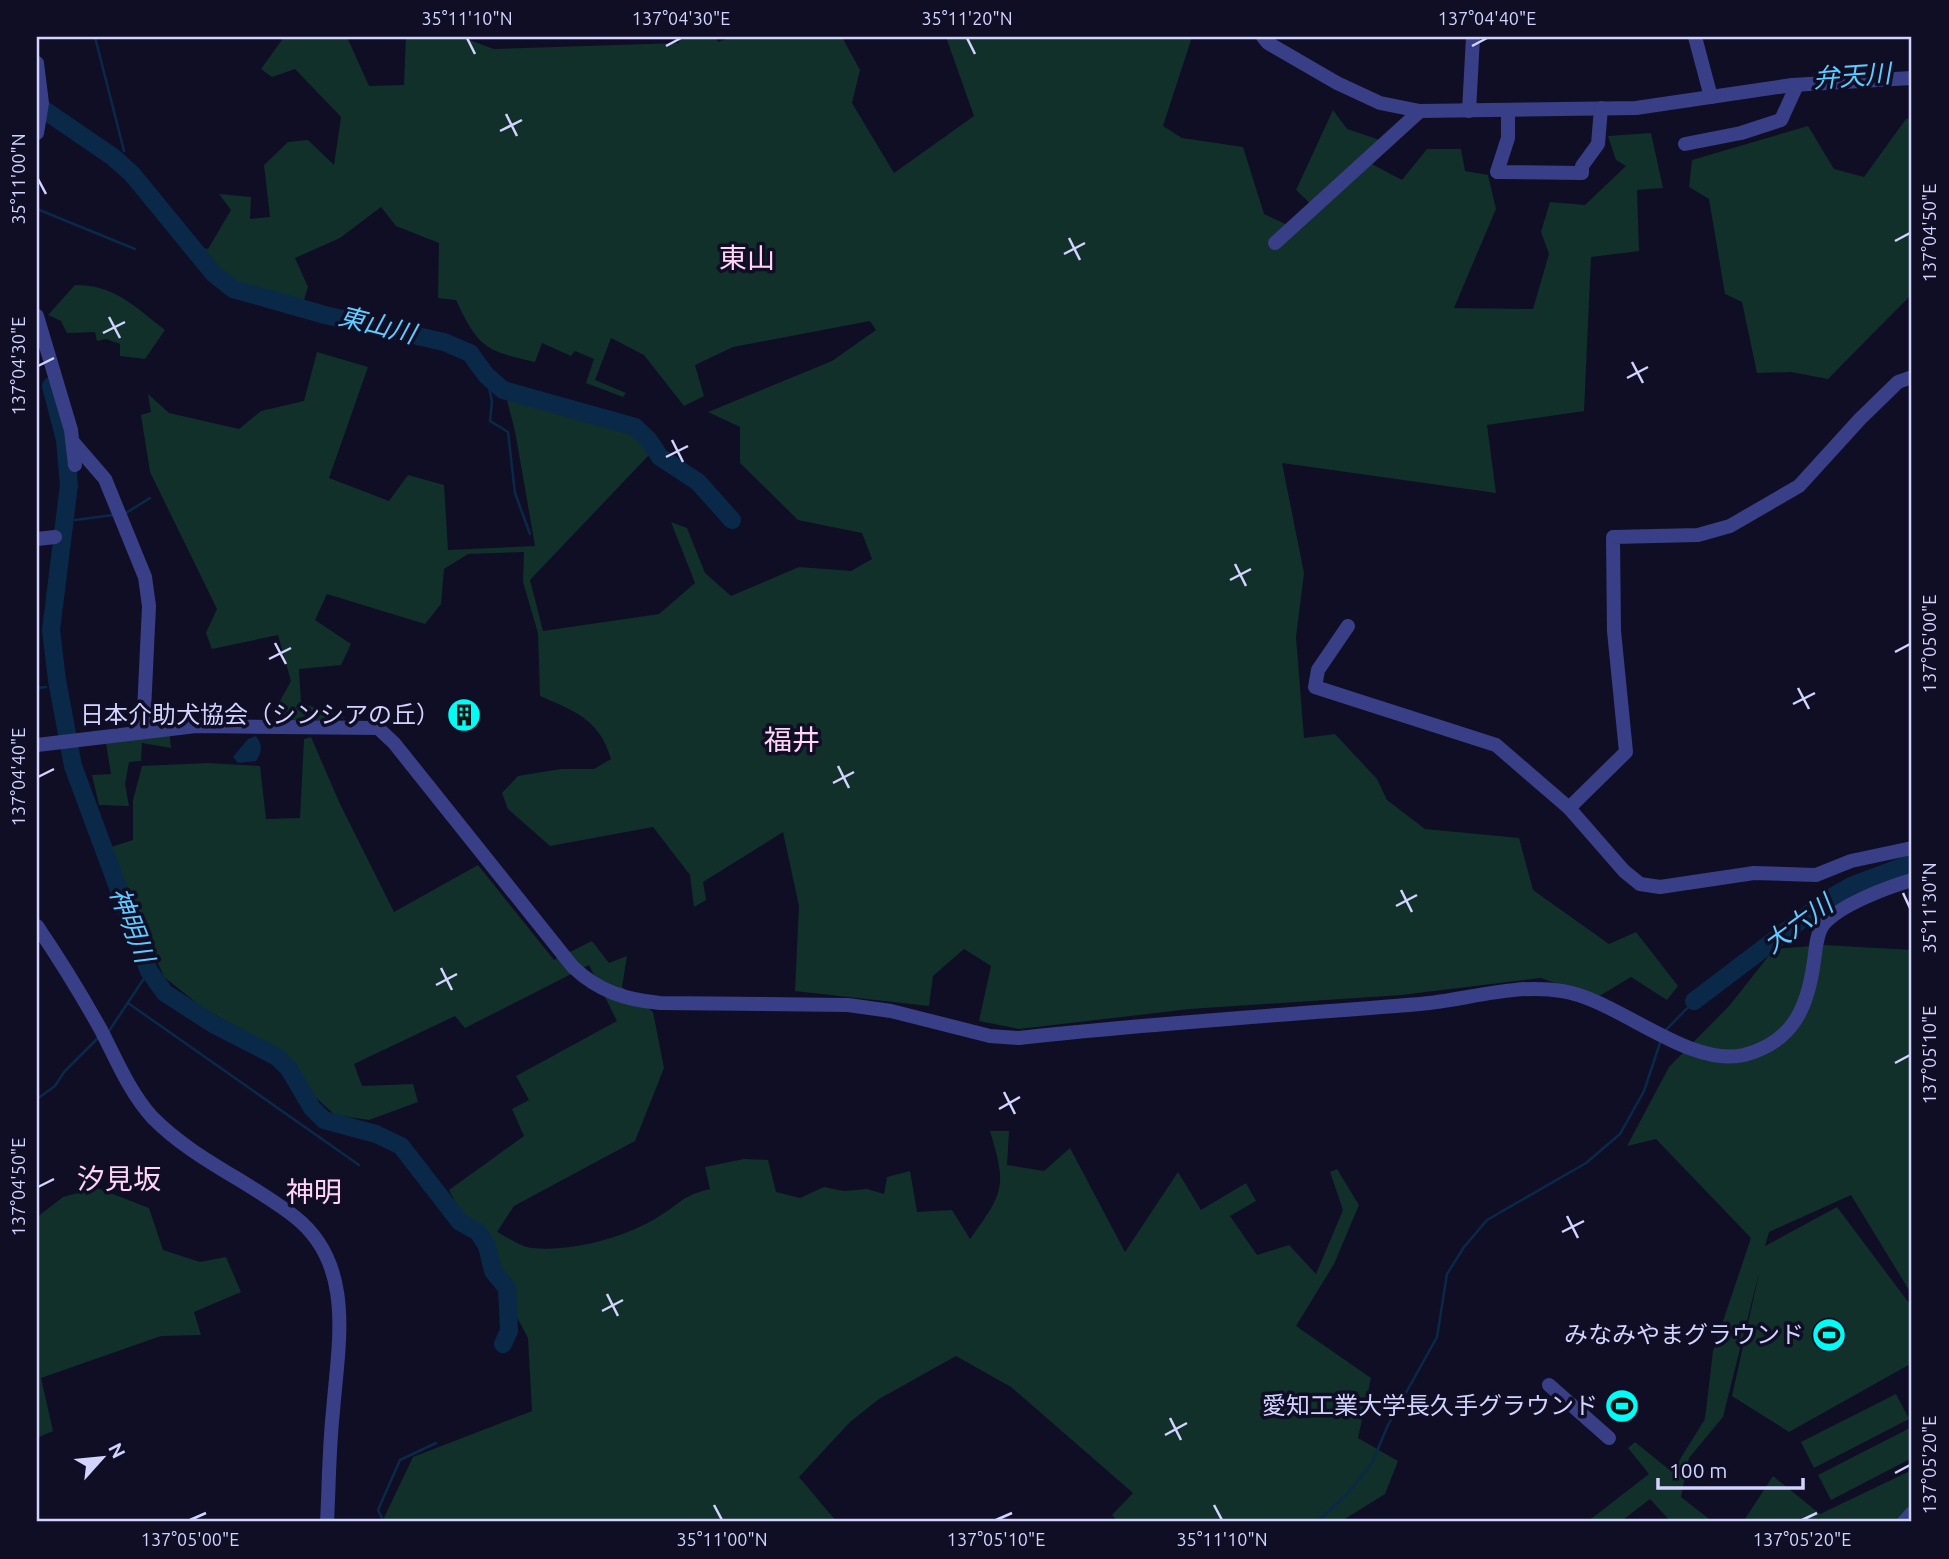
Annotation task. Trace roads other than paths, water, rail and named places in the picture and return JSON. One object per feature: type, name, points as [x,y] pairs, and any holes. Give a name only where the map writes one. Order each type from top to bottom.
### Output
[{"type":"street","points":[[1263,37],[1268,43],[1337,83],[1380,103],[1420,111],[1636,108],[1797,85],[1912,78]]},
{"type":"street","points":[[1469,111],[1473,37]]},
{"type":"street","points":[[1695,37],[1712,97]]},
{"type":"street","points":[[37,63],[41,109],[37,133]]},
{"type":"street","points":[[1685,144],[1741,133],[1782,120],[1797,85]]},
{"type":"street","points":[[1508,110],[1508,138],[1497,172],[1582,173],[1582,166],[1598,144],[1601,108]]},
{"type":"street","points":[[1275,243],[1309,209],[1420,111]]},
{"type":"street","points":[[38,326],[53,363],[73,442],[75,464]]},
{"type":"street","points":[[1569,808],[1626,752],[1614,631],[1613,537],[1698,535],[1730,526],[1799,486],[1879,400],[1898,382],[1912,377]]},
{"type":"street","points":[[73,442],[105,479],[145,577],[149,606],[143,732]]},
{"type":"street","points":[[37,539],[55,537]]},
{"type":"street","points":[[1348,626],[1318,670],[1315,687],[1496,745],[1569,808],[1624,871],[1640,884],[1660,887],[1729,875],[1816,875],[1851,861],[1912,848]]},
{"type":"street","points":[[37,745],[196,726],[378,728],[394,743],[587,981],[633,1000],[848,1005],[891,1011],[990,1036],[1019,1038],[1425,1004],[1517,989],[1544,989],[1565,991],[1618,1012],[1680,1043],[1717,1056],[1744,1055],[1773,1041],[1799,1020],[1809,994],[1817,936],[1824,924],[1862,899],[1912,880]]},
{"type":"street","points":[[37,926],[64,967],[150,1115],[200,1156],[239,1177],[299,1220],[330,1264],[342,1318],[332,1413],[327,1522]]},
{"type":"street","points":[[1549,1385],[1609,1438]]},
{"type":"street","points":[[1904,1522],[1912,1513]]},
{"type":"water","points":[[256,736],[261,748],[256,761],[238,763],[233,757],[248,739]]},
{"type":"waterway","points":[[95,37],[124,151]]},
{"type":"waterway","name":"東山川","points":[[37,105],[113,157],[132,174],[214,274],[233,289],[325,315],[444,342],[470,353],[486,375],[503,390],[635,427],[648,439],[660,457],[698,482],[732,520]]},
{"type":"waterway","points":[[37,209],[135,249]]},
{"type":"waterway","points":[[486,375],[492,401],[490,421],[508,432],[515,493],[530,534]]},
{"type":"waterway","name":"神明川","points":[[51,386],[65,440],[69,485],[51,630],[57,680],[73,766],[149,971],[165,993],[213,1024],[277,1057],[289,1069],[312,1108],[324,1120],[376,1134],[401,1146],[460,1222],[478,1232],[487,1246],[493,1271],[507,1288],[509,1331],[503,1344]]},
{"type":"waterway","points":[[126,513],[150,498]]},
{"type":"waterway","points":[[75,520],[113,515]]},
{"type":"waterway","points":[[37,688],[46,687]]},
{"type":"waterway","name":"大六川","points":[[1694,1001],[1830,898],[1851,886],[1912,863]]},
{"type":"waterway","points":[[109,1031],[149,971]]},
{"type":"waterway","points":[[1665,1031],[1694,1001]]},
{"type":"waterway","points":[[128,1003],[359,1165]]},
{"type":"waterway","points":[[37,1099],[55,1086],[64,1072],[98,1038]]},
{"type":"waterway","points":[[1317,1522],[1349,1492],[1372,1463],[1388,1425],[1437,1337],[1447,1274],[1464,1247],[1487,1220],[1586,1163],[1620,1134],[1644,1091],[1661,1040]]},
{"type":"waterway","points":[[384,1522],[378,1510],[400,1460],[436,1443]]},
{"type":"place","name":"日本介助犬協会（シンシアの丘）","points":[[464,715]]},
{"type":"place","name":"みなみやまグラウンド","points":[[1829,1335]]},
{"type":"place","name":"愛知工業大学長久手グラウンド","points":[[1622,1406]]},
{"type":"district","name":"東山","points":[[747,258]]},
{"type":"district","name":"福井","points":[[792,740]]},
{"type":"district","name":"汐見坂","points":[[119,1179]]},
{"type":"district","name":"神明","points":[[314,1192]]},
{"type":"water label","name":"弁天川","points":[[1852,76]]}]
